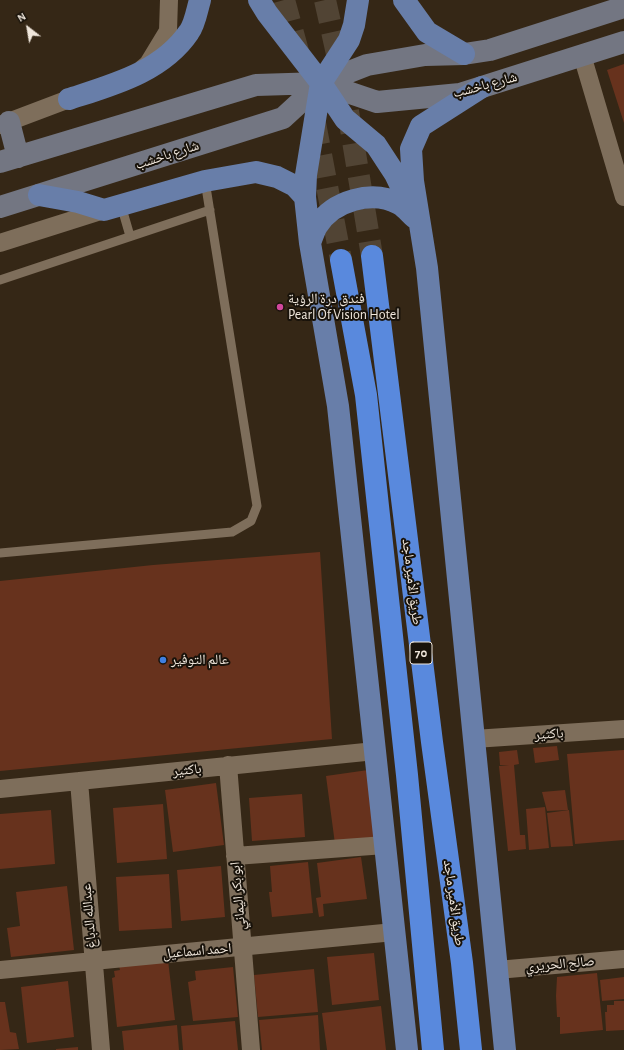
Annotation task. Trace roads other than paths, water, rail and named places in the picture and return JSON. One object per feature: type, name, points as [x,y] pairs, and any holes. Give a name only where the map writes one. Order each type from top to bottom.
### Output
[{"type":"highway","name":"طريق الأمير ماجد","points":[[372,256],[432,742],[462,963],[471,1050]]},
{"type":"highway","name":"طريق الأمير ماجد","points":[[341,260],[366,395],[406,767],[433,1050]]},
{"type":"main road","points":[[69,99],[133,76],[164,60],[190,31],[200,0]]},
{"type":"main road","points":[[259,0],[267,13],[321,83],[345,119],[376,144],[394,174],[418,221]]},
{"type":"main road","points":[[358,0],[354,25],[349,40],[321,83],[306,175],[305,197],[310,243],[338,406],[407,1050]]},
{"type":"main road","points":[[404,0],[426,32],[464,54]]},
{"type":"main road","name":"شارع باخشب","points":[[9,159],[256,85],[321,83],[367,65],[425,55],[464,54],[490,50],[624,7]]},
{"type":"main road","name":"شارع باخشب","points":[[321,83],[377,102],[460,94],[624,42]]},
{"type":"main road","name":"شارع باخشب","points":[[0,206],[283,118],[321,83]]},
{"type":"main road","points":[[482,87],[421,126],[411,149],[412,181],[427,268],[504,1050]]},
{"type":"main road","points":[[5,124],[9,159]]},
{"type":"main road","points":[[39,195],[113,207],[205,181],[256,172],[277,177],[295,186],[305,197]]},
{"type":"main road","points":[[310,243],[317,226],[343,203],[354,199],[367,197],[399,204],[418,221]]},
{"type":"street","points":[[133,76],[148,64],[168,32],[169,0]]},
{"type":"street","points":[[582,55],[621,176],[624,197]]},
{"type":"street","points":[[5,124],[69,99]]},
{"type":"street","points":[[0,243],[113,207]]},
{"type":"street","name":"باكثير","points":[[474,739],[624,729]]},
{"type":"street","name":"باكثير","points":[[0,788],[375,752]]},
{"type":"street","name":"ابو بكر اليماني","points":[[228,765],[251,1050]]},
{"type":"street","name":"عبدالله الدباغ","points":[[79,781],[101,1050]]},
{"type":"street","points":[[235,856],[385,845]]},
{"type":"street","name":"احمد اسماعيل","points":[[0,970],[394,932]]},
{"type":"street","name":"صالح الحريري","points":[[497,970],[624,959]]},
{"type":"lane","points":[[0,553],[232,532],[251,521],[258,506],[205,181]]},
{"type":"lane","points":[[113,207],[130,236]]},
{"type":"lane","points":[[0,280],[210,210]]},
{"type":"tunnel","points":[[284,0],[299,55]]},
{"type":"tunnel","points":[[325,0],[341,72]]},
{"type":"tunnel","points":[[348,111],[372,256]]},
{"type":"tunnel","points":[[315,123],[341,260]]},
{"type":"place","name":"فندق درة الرؤية Pearl Of Vision Hotel","points":[[280,307]]},
{"type":"place","name":"عالم التوفير","points":[[163,660]]}]
